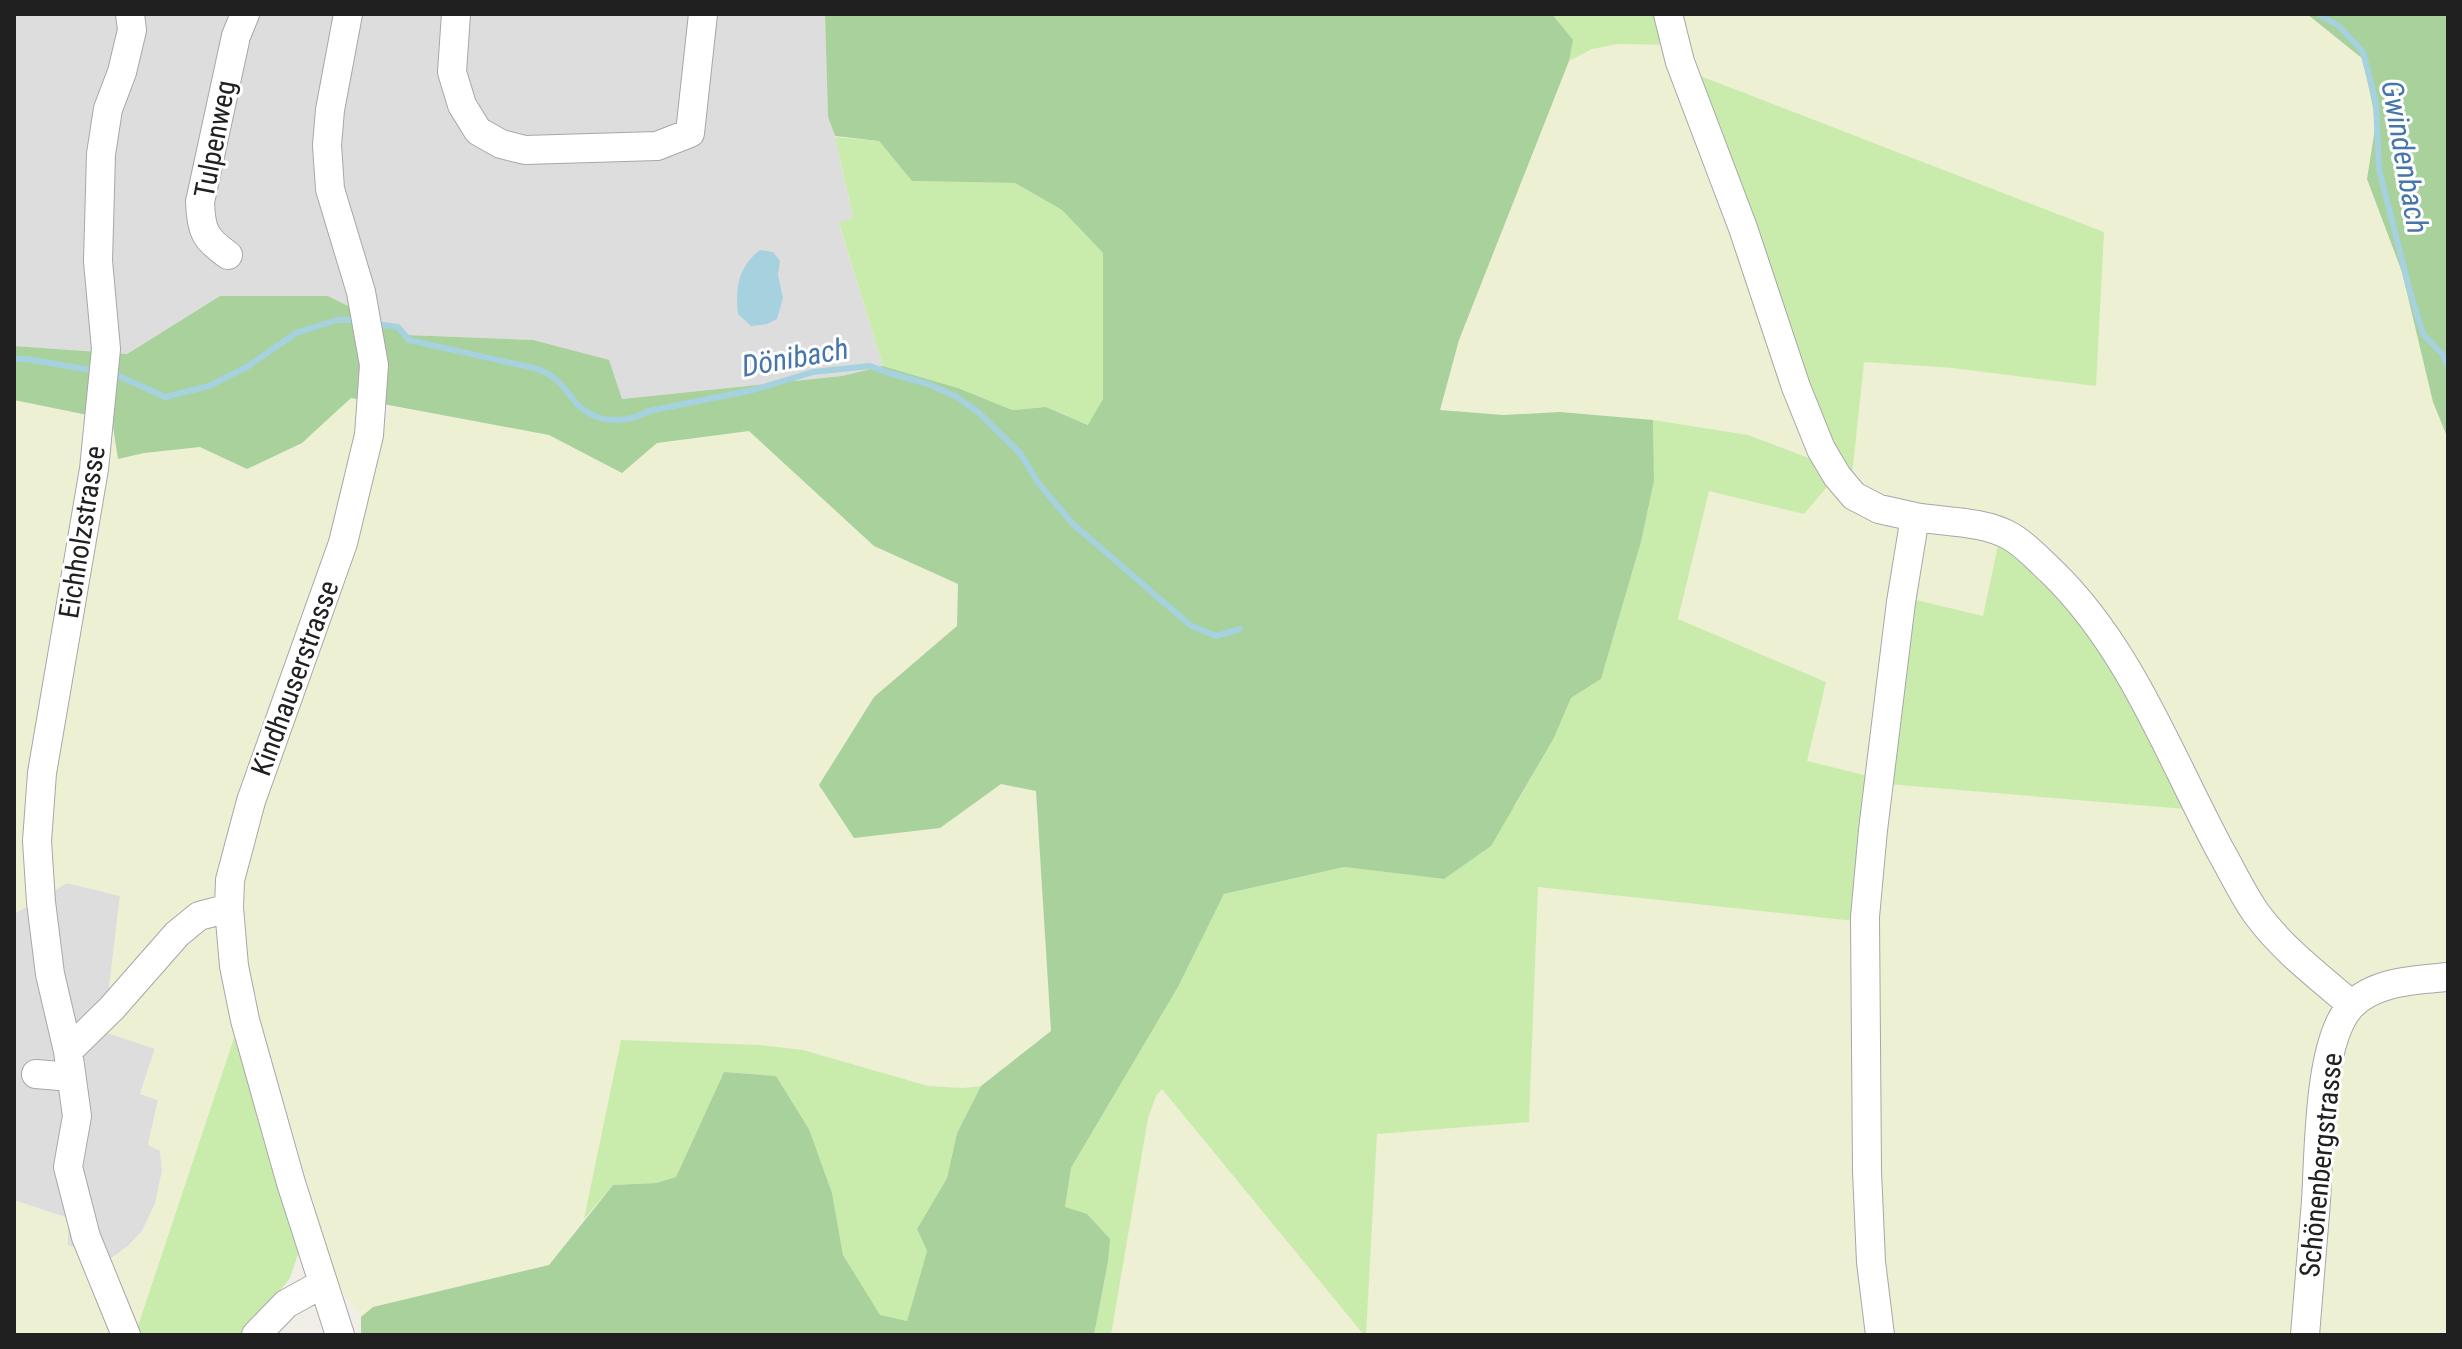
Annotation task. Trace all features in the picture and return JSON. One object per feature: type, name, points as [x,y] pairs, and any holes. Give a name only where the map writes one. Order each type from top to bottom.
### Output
[{"type":"street","name":"Eichholzstrasse","points":[[126,1335],[86,1237],[68,1167],[77,1116],[70,1064],[50,974],[37,841],[42,773],[94,469],[106,349],[98,261],[101,154],[108,109],[122,72],[132,30],[130,14]]},
{"type":"street","name":"Tulpenweg","points":[[228,255],[210,242],[201,224],[200,202],[236,36],[245,14]]},
{"type":"street","name":"Kindhauserstrasse","points":[[340,1335],[322,1284],[245,1020],[234,966],[229,908],[230,880],[251,801],[343,543],[369,435],[374,365],[361,292],[330,189],[327,145],[330,110],[348,14]]},
{"type":"street","points":[[456,14],[452,72],[462,105],[478,131],[501,144],[525,150],[657,146],[690,133],[703,14]]},
{"type":"street","points":[[1668,14],[1680,62],[1743,228],[1796,387],[1821,449],[1837,476],[1854,496],[1879,509],[1999,531],[2020,543],[2065,584],[2118,656],[2150,709],[2203,818],[2256,912],[2285,947],[2352,1005],[2367,994],[2389,986],[2448,977]]},
{"type":"street","points":[[1880,1335],[1871,1262],[1867,1171],[1865,917],[1901,602],[1915,517]]},
{"type":"street","points":[[36,1074],[70,1064],[112,1008],[177,934],[199,916],[229,908]]},
{"type":"street","name":"Schönenbergstrasse","points":[[2305,1335],[2326,1074],[2337,1030],[2352,1005]]},
{"type":"street","points":[[256,1335],[286,1304],[322,1284]]},
{"type":"shaded area","points":[[14,14],[825,14],[828,117],[853,218],[839,224],[883,366],[842,376],[622,399],[533,340],[407,335],[328,296],[220,296],[127,354],[14,346]]},
{"type":"shaded area","points":[[67,883],[120,896],[107,1005],[155,1048],[140,1094],[158,1100],[148,1144],[160,1150],[162,1171],[155,1204],[142,1231],[109,1260],[68,1245],[68,1218],[14,1200],[14,914]]},
{"type":"green space","points":[[825,14],[1552,14],[1573,40],[1569,61],[1459,340],[1440,410],[1503,415],[1560,412],[1653,420],[1654,481],[1641,542],[1601,679],[1571,698],[1554,738],[1491,846],[1444,879],[1344,867],[1224,894],[1178,987],[1071,1168],[1065,1207],[1087,1214],[1110,1239],[1094,1335],[361,1335],[361,1317],[373,1307],[549,1265],[613,1185],[656,1183],[676,1177],[724,1072],[776,1076],[809,1129],[832,1193],[843,1255],[880,1315],[907,1321],[927,1251],[917,1229],[947,1178],[957,1133],[981,1086],[1051,1031],[1036,791],[1001,784],[940,828],[854,838],[819,785],[874,697],[957,626],[958,584],[874,546],[749,431],[657,443],[622,473],[549,435],[351,398],[302,443],[247,469],[200,447],[118,459],[112,420],[14,400],[14,346],[127,354],[220,296],[328,296],[407,335],[533,340],[609,360],[622,399],[842,376],[883,366],[958,388],[1012,410],[1046,407],[1088,425],[1103,399],[1103,253],[1062,210],[1015,183],[912,181],[879,141],[835,136],[828,117]]},
{"type":"green space","points":[[1552,14],[1677,14],[1682,45],[1618,44],[1592,49],[1569,61],[1572,40]]},
{"type":"green space","points":[[1677,14],[2307,14],[2363,59],[2376,122],[2367,179],[2402,272],[2433,402],[2448,439],[2448,1335],[1366,1335],[1377,1133],[1529,1122],[1538,887],[1873,923],[1887,784],[2208,811],[2001,532],[1983,616],[1895,595],[1872,777],[1807,761],[1826,681],[1678,620],[1708,490],[1803,514],[1832,481],[1851,484],[1864,362],[1953,368],[1696,75],[1819,461],[1748,435],[1653,420],[1560,412],[1503,415],[1440,411],[1459,340],[1569,61],[1592,49],[1618,44],[1681,45]]},
{"type":"green space","points":[[2307,14],[2448,14],[2448,439],[2433,402],[2402,272],[2367,179],[2376,122],[2363,59]]},
{"type":"green space","points":[[1695,74],[2104,232],[2096,386],[1953,368],[1864,362],[1851,485],[1832,481],[1804,514],[1709,491],[1678,619],[1826,682],[1807,761],[1872,777],[1895,595],[1983,616],[2001,531],[2026,544],[2209,811],[1887,784],[1873,923],[1538,887],[1529,1122],[1377,1134],[1366,1335],[1162,1089],[1148,1118],[1111,1335],[1094,1335],[1108,1262],[1065,1207],[1071,1168],[1178,987],[1224,894],[1344,867],[1444,879],[1515,806],[1554,738],[1571,698],[1601,679],[1641,542],[1654,481],[1653,420],[1748,435],[1817,461]]},
{"type":"green space","points":[[835,137],[879,141],[912,181],[1015,183],[1062,210],[1103,253],[1103,399],[1089,425],[1046,407],[1012,410],[958,388],[883,366],[839,223],[853,217]]},
{"type":"green space","points":[[351,398],[364,401],[326,554],[240,793],[237,1029],[135,1335],[14,1335],[14,1200],[68,1219],[68,1245],[109,1260],[142,1231],[155,1204],[162,1171],[160,1151],[148,1145],[158,1100],[140,1094],[155,1049],[107,1033],[107,1005],[120,896],[67,883],[14,914],[14,400],[112,420],[118,459],[200,447],[247,469],[302,443]]},
{"type":"green space","points":[[390,406],[549,435],[622,473],[657,443],[749,431],[874,546],[958,584],[957,626],[874,697],[940,828],[1001,784],[1036,791],[1051,1031],[981,1086],[963,1088],[928,1086],[803,1050],[759,1045],[622,1040],[584,1219],[549,1265],[373,1307],[361,1317],[337,1285],[251,987],[244,939],[245,865],[275,763],[370,488]]},
{"type":"green space","points":[[237,1029],[300,1248],[290,1278],[245,1335],[135,1335]]},
{"type":"green space","points":[[621,1040],[759,1045],[803,1050],[928,1086],[981,1086],[957,1133],[947,1178],[917,1229],[927,1251],[907,1321],[880,1316],[843,1255],[832,1193],[809,1129],[776,1076],[724,1072],[676,1177],[656,1183],[613,1185],[584,1219]]},
{"type":"green space","points":[[1162,1089],[1364,1335],[1111,1335],[1147,1120]]},
{"type":"water","points":[[760,250],[773,252],[780,261],[778,275],[783,298],[777,319],[751,326],[738,314],[737,295],[743,271]]},
{"type":"waterway","name":"Gwindenbach","points":[[2318,14],[2339,26],[2363,52],[2376,103],[2379,169],[2409,288],[2423,334],[2443,355],[2448,367]]},
{"type":"waterway","name":"Dönibach","points":[[112,373],[165,397],[209,386],[247,367],[296,333],[337,320],[351,320]]},
{"type":"waterway","name":"Dönibach","points":[[383,325],[398,327],[409,340],[538,369],[558,382],[585,411],[612,420],[753,390],[813,372],[870,366],[928,384],[955,396],[977,411],[1020,453],[1039,484],[1073,524],[1190,625],[1216,636],[1240,629]]},
{"type":"waterway","name":"Dönibach","points":[[14,359],[97,371]]}]
